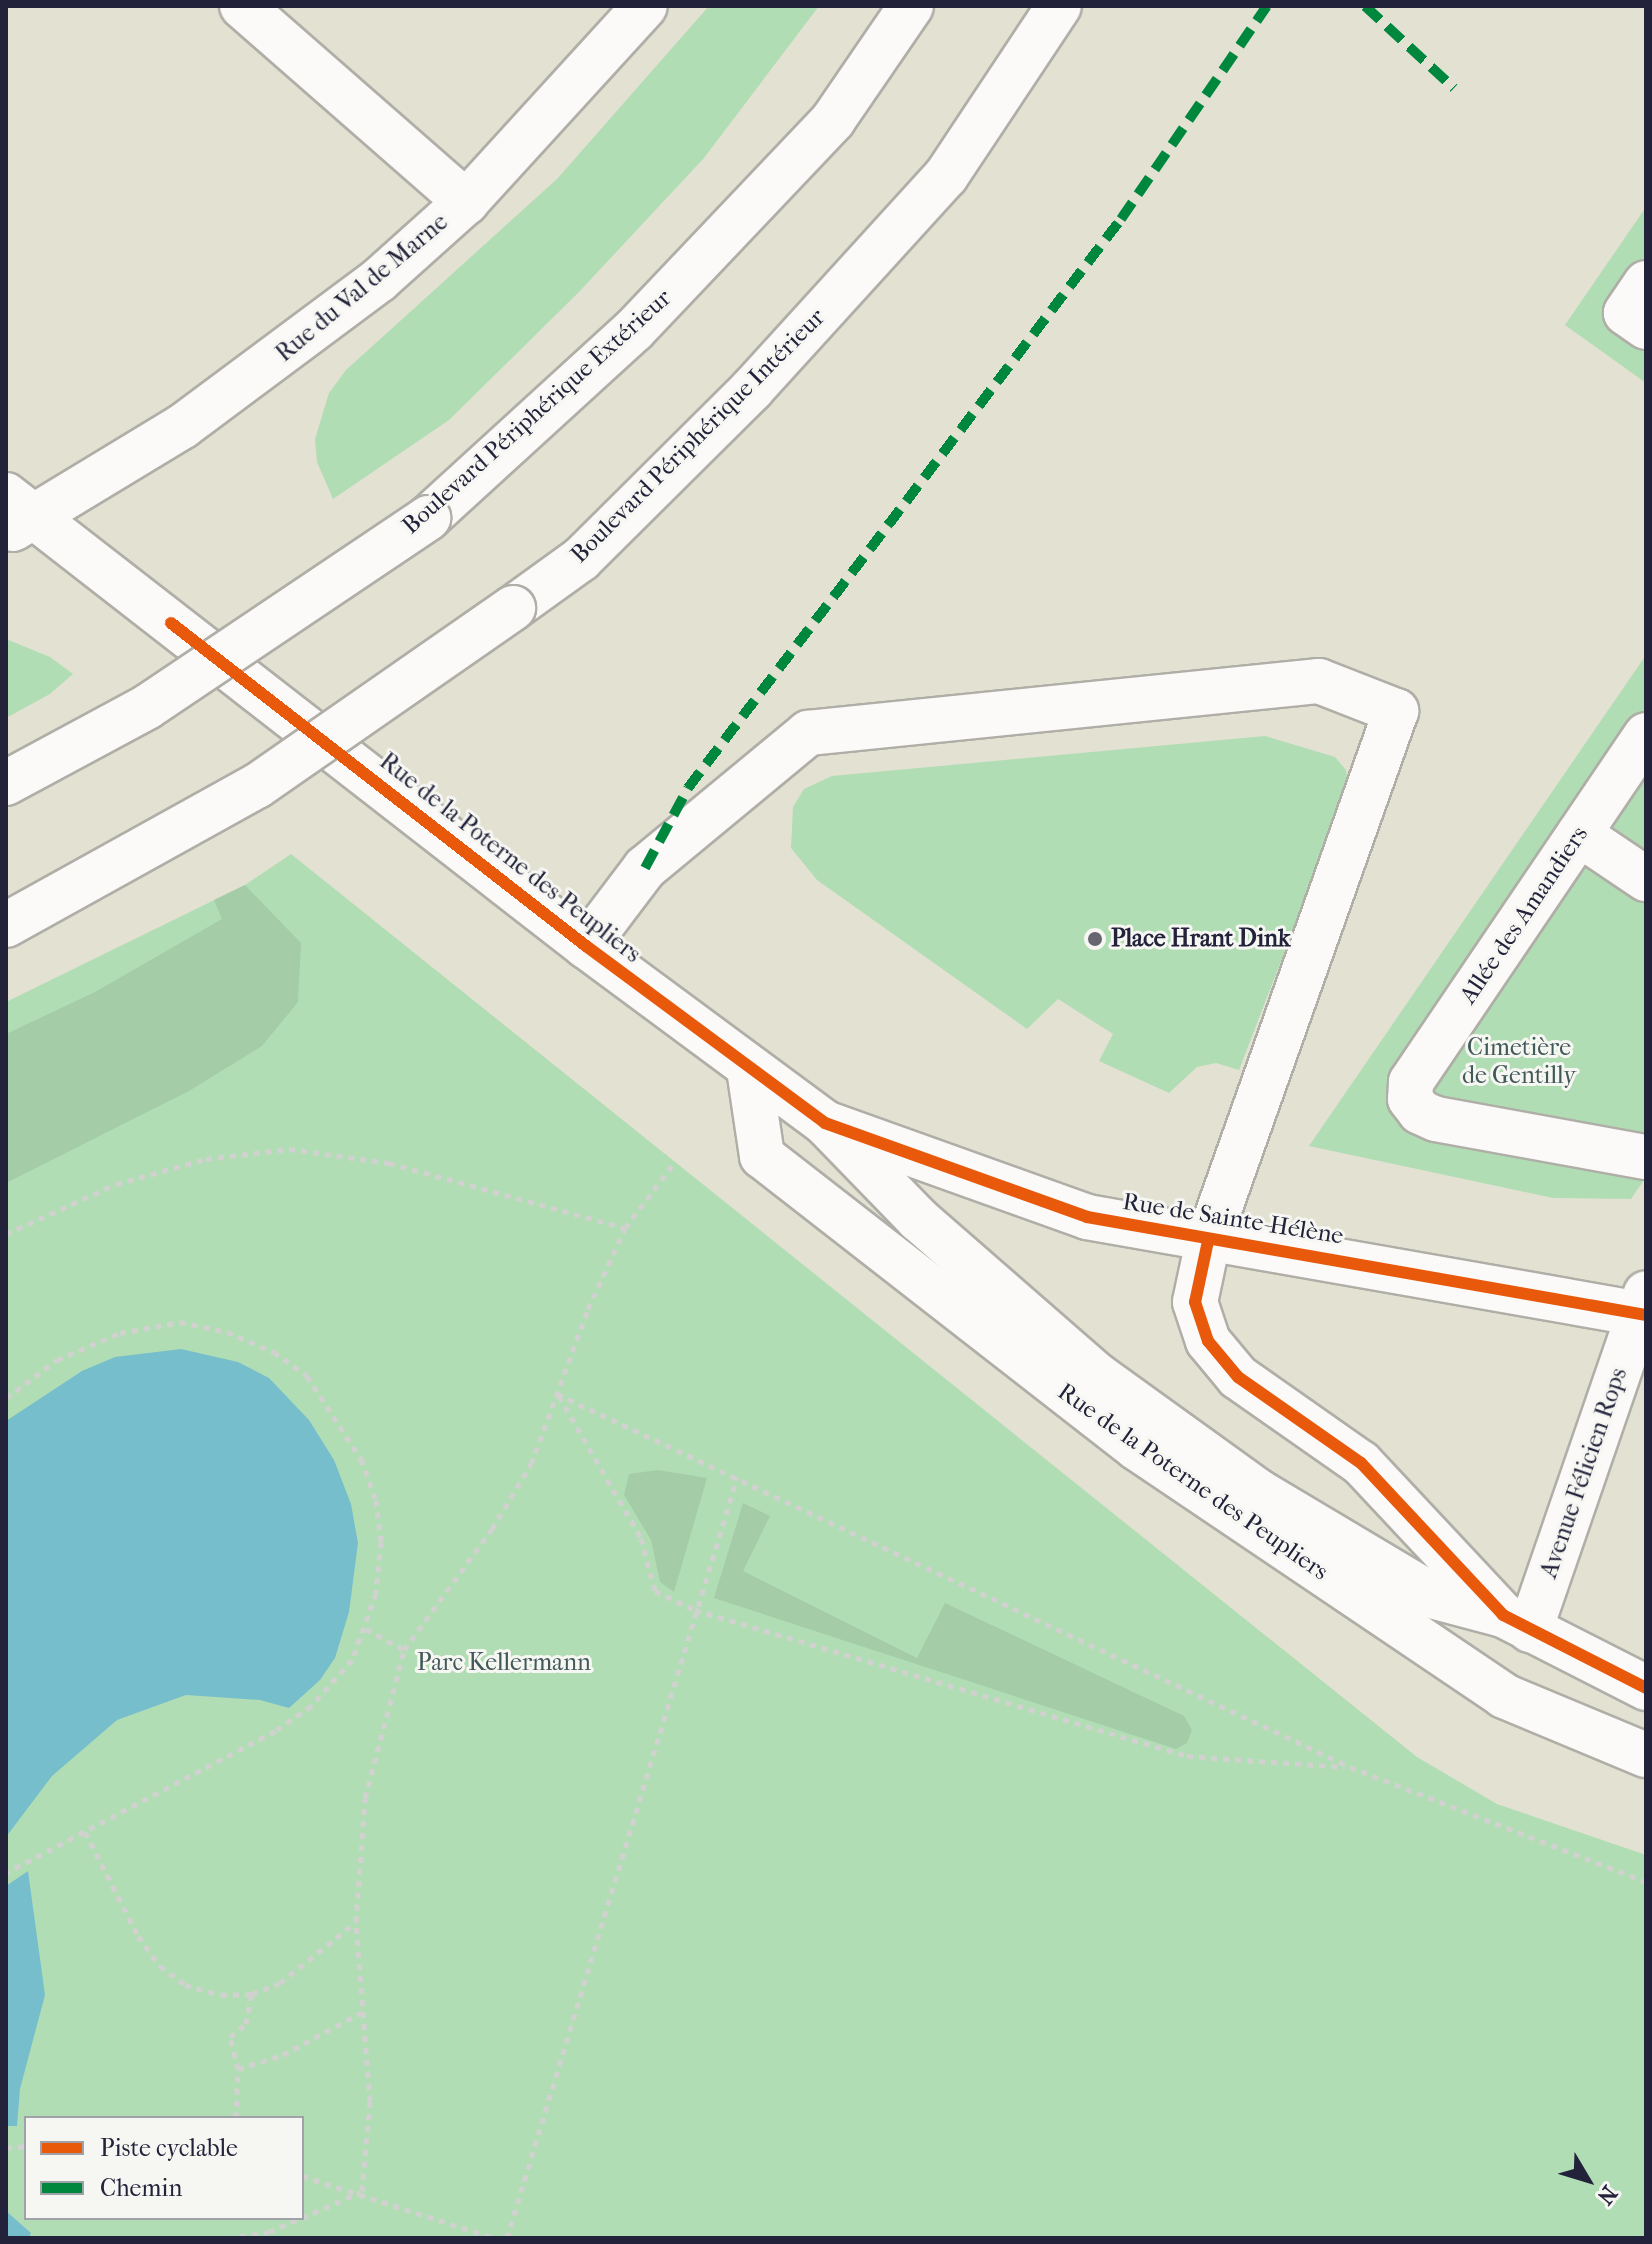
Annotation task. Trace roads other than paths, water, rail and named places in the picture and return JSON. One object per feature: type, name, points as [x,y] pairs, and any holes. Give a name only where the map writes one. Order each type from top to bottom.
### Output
[{"type":"main road","points":[[242,6],[466,202]]},
{"type":"main road","name":"Rue du Val de Marne","points":[[16,515],[148,450],[289,351],[379,280],[466,202],[645,6]]},
{"type":"main road","name":"Boulevard Périphérique Extérieur","points":[[6,783],[147,707],[428,518],[634,330],[833,120],[911,6]]},
{"type":"main road","name":"Boulevard Périphérique Intérieur","points":[[6,925],[257,786],[581,559],[752,389],[946,176],[1059,6]]},
{"type":"main road","name":"Rue de la Poterne des Peupliers","points":[[16,515],[749,1069],[825,1123],[918,1219],[1097,1375],[1259,1492],[1421,1589],[1516,1623],[1646,1688]]},
{"type":"main road","points":[[586,946],[645,868],[808,733],[1319,681],[1396,711],[1208,1241],[1195,1302],[1208,1341],[1238,1377],[1361,1463],[1516,1623]]},
{"type":"main road","name":"Allée des Amandiers","points":[[1646,735],[1411,1082],[1410,1099],[1420,1112],[1436,1119],[1646,1157]]},
{"type":"main road","points":[[1579,834],[1646,879]]},
{"type":"main road","name":"Rue de la Poterne des Peupliers","points":[[749,1069],[762,1156],[1137,1448],[1504,1696],[1646,1755]]},
{"type":"main road","name":"Rue de Sainte-Hélène","points":[[825,1123],[1087,1217],[1208,1241],[1311,1253],[1644,1307]]},
{"type":"main road","name":"Avenue Félicien Rops","points":[[1516,1623],[1644,1307]]},
{"type":"water","points":[[181,1349],[238,1362],[269,1378],[309,1420],[334,1460],[351,1504],[358,1543],[349,1612],[335,1658],[320,1680],[289,1708],[260,1700],[186,1695],[117,1720],[52,1776],[6,1837],[6,1421],[82,1371],[115,1357]]},
{"type":"water","points":[[28,1871],[45,1995],[20,2089],[17,2126],[6,2126],[6,1886]]},
{"type":"water","points":[[6,2211],[31,2233],[29,2238],[6,2238]]},
{"type":"place","name":"Place Hrant Dink","points":[[1095,939]]},
{"type":"park label","name":"Cimetière de Gentilly","points":[[1519,1062]]},
{"type":"park label","name":"Parc Kellermann","points":[[504,1663]]}]
